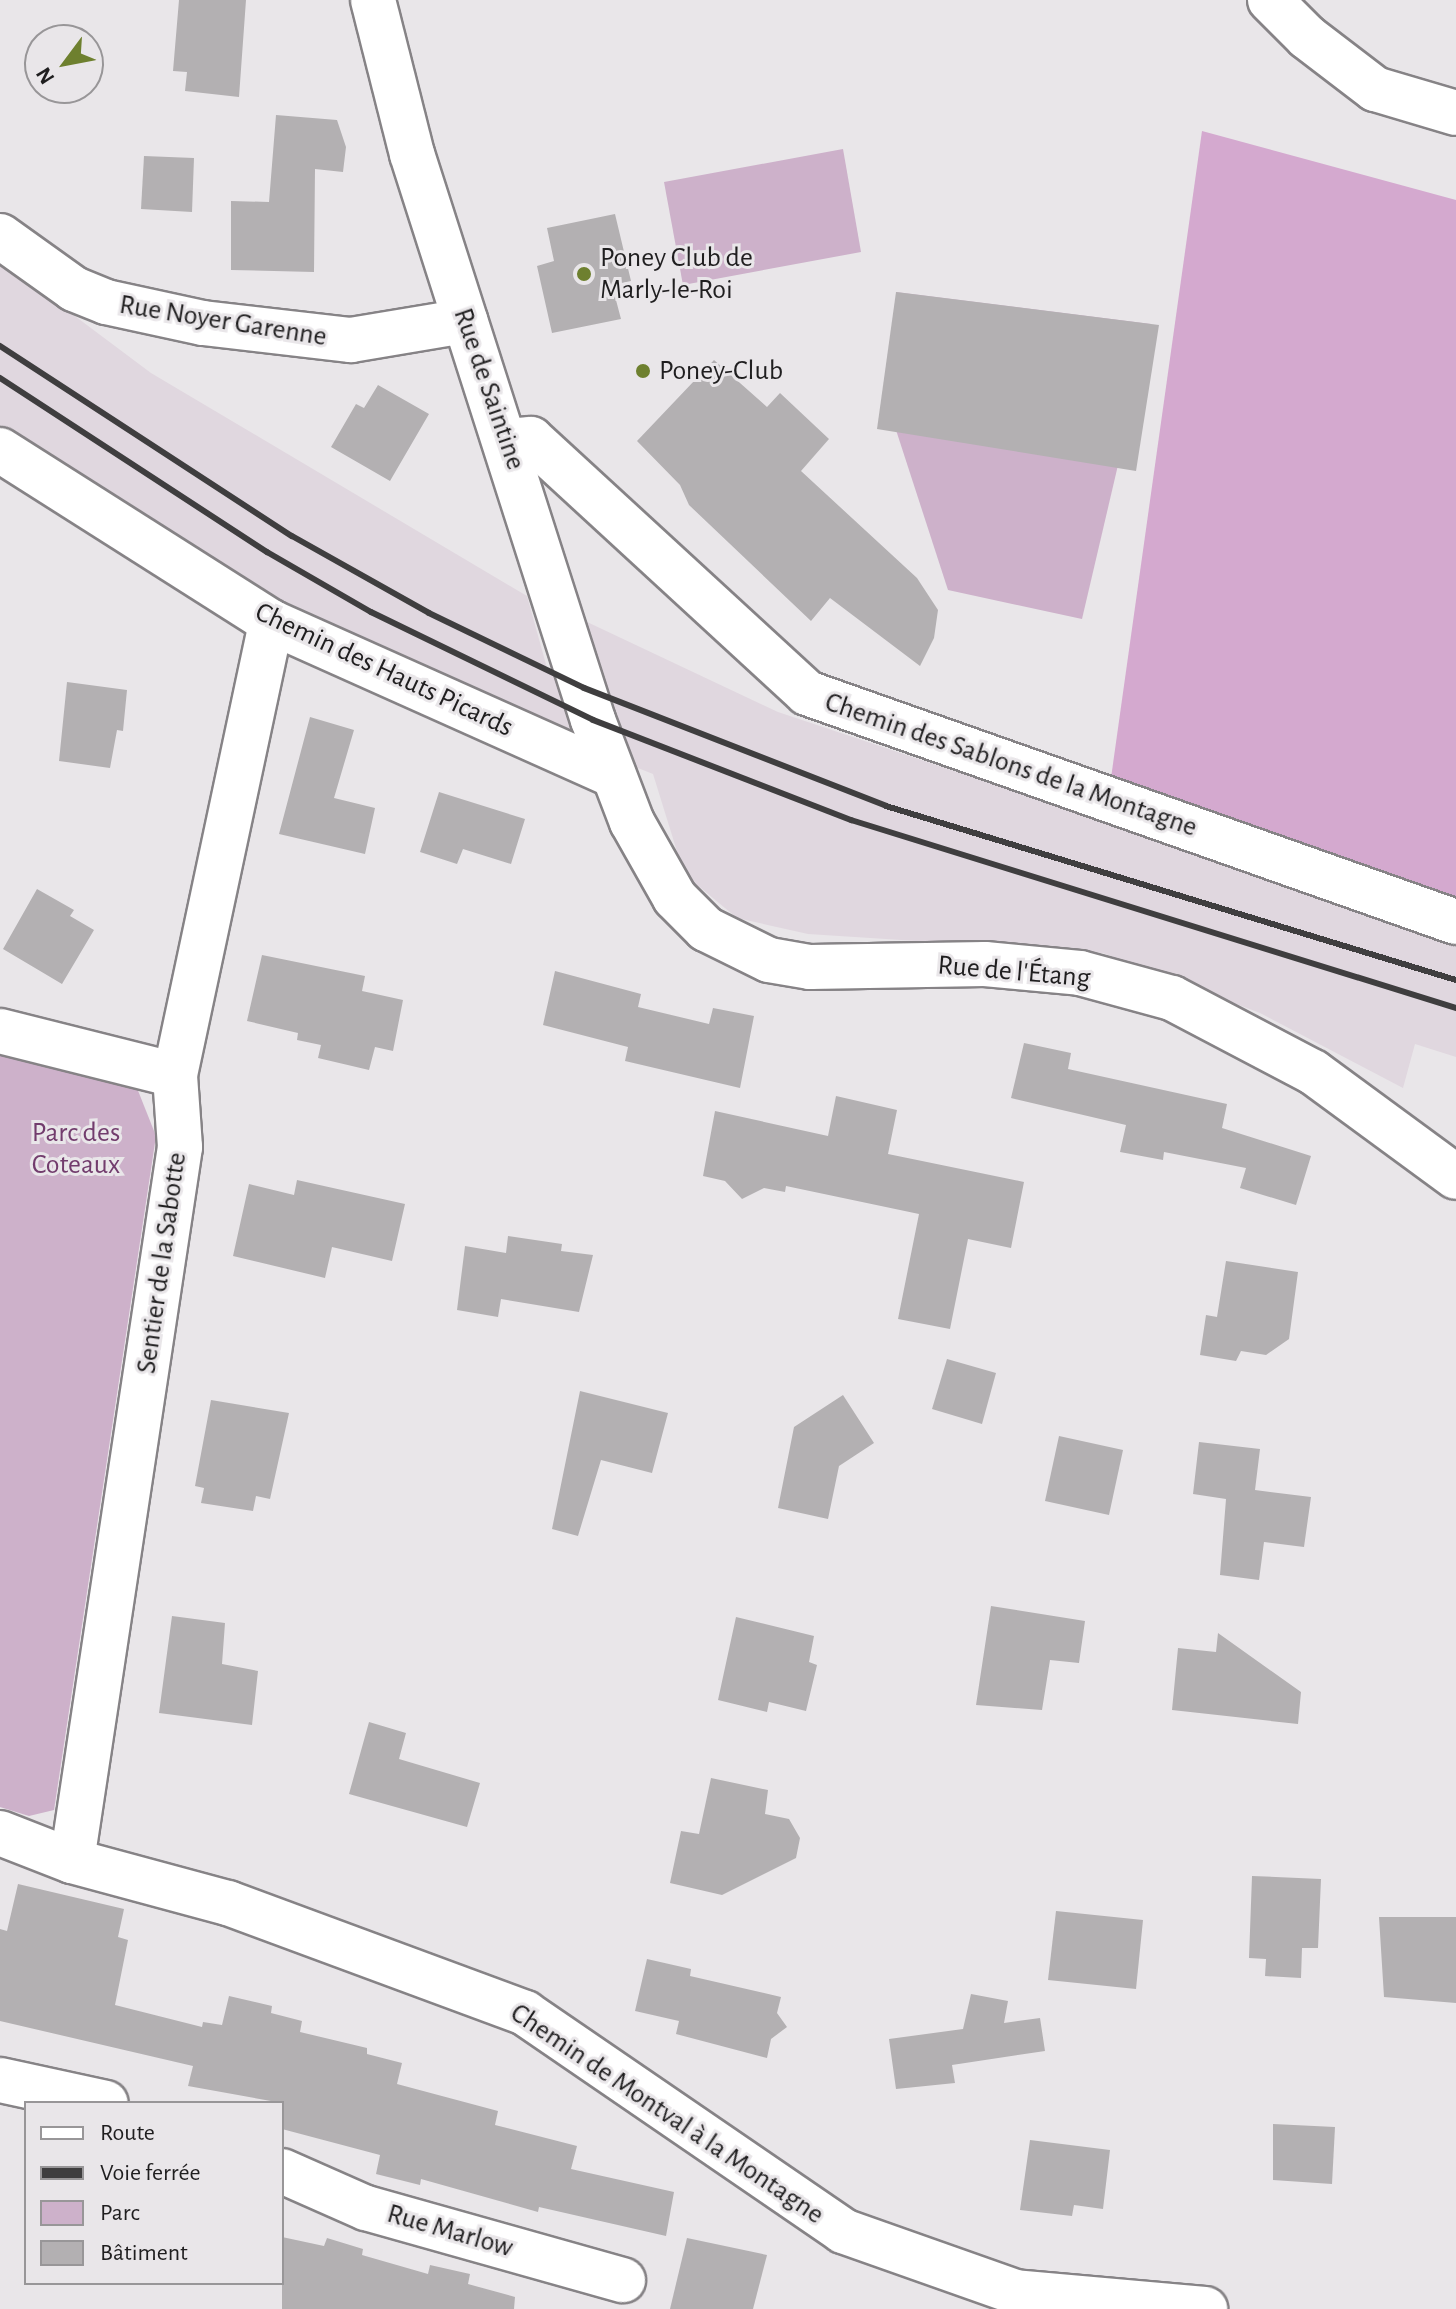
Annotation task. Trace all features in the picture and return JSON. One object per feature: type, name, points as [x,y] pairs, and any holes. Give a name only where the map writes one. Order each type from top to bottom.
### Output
[{"type":"street","name":"Rue de Saintine","points":[[373,0],[412,154],[613,775]]},
{"type":"street","points":[[1270,0],[1307,37],[1375,89],[1456,113]]},
{"type":"street","name":"Rue Noyer Garenne","points":[[0,236],[74,289],[106,302],[203,323],[351,340],[465,321]]},
{"type":"street","name":"Chemin des Sablons de la Montagne","points":[[507,441],[531,439],[807,693],[1456,922]]},
{"type":"street","name":"Chemin des Hauts Picards","points":[[0,450],[271,622],[613,775]]},
{"type":"street","name":"Sentier de la Sabotte","points":[[72,1861],[180,1147],[175,1075],[271,622]]},
{"type":"street","name":"Rue de l'Étang","points":[[613,775],[652,864],[675,898],[706,929],[739,949],[810,967],[985,964],[1080,973],[1172,998],[1313,1072],[1456,1177]]},
{"type":"street","points":[[0,1031],[175,1075]]},
{"type":"street","name":"Chemin de Montval à la Montagne","points":[[0,1833],[72,1861],[228,1903],[525,2013],[843,2231],[1015,2292],[1205,2309]]},
{"type":"street","points":[[0,2080],[97,2101]]},
{"type":"street","name":"Rue Marlow","points":[[284,2172],[366,2208],[623,2280]]},
{"type":"shaded area","points":[[1202,131],[1456,200],[1456,898],[1111,778]]},
{"type":"shaded area","points":[[0,260],[151,373],[527,596],[547,668],[605,688],[585,621],[778,712],[1456,939],[1456,1057],[1415,1044],[1403,1088],[1260,1013],[1103,953],[808,934],[737,918],[684,874],[653,774],[271,622],[0,437]]},
{"type":"green space","points":[[843,149],[861,252],[683,285],[664,182]]},
{"type":"green space","points":[[896,292],[1151,324],[1082,619],[948,590],[896,430]]},
{"type":"green space","name":"Parc des Coteaux","points":[[0,1049],[135,1083],[156,1136],[54,1810],[29,1816],[0,1807]]},
{"type":"building","points":[[179,0],[246,0],[239,97],[185,91],[187,72],[173,71]]},
{"type":"building","points":[[276,115],[337,120],[346,147],[343,172],[315,169],[314,272],[231,270],[231,201],[269,202]]},
{"type":"building","points":[[144,156],[194,158],[192,212],[141,209]]},
{"type":"building","name":"Poney Club de Marly-le-Roi","points":[[615,214],[631,281],[612,285],[621,319],[552,333],[537,266],[554,261],[547,228]]},
{"type":"building","points":[[896,292],[1159,325],[1136,471],[877,429]]},
{"type":"building","points":[[714,360],[767,407],[780,393],[829,439],[801,471],[917,578],[938,610],[934,638],[920,666],[830,598],[811,621],[689,505],[680,485],[637,441]]},
{"type":"building","points":[[378,385],[429,414],[390,481],[331,447],[356,404],[364,408]]},
{"type":"building","points":[[67,682],[127,690],[123,731],[117,730],[110,768],[59,761]]},
{"type":"building","points":[[310,717],[354,730],[334,798],[375,808],[365,854],[279,834]]},
{"type":"building","points":[[439,792],[525,819],[511,864],[463,849],[457,864],[420,852]]},
{"type":"building","points":[[37,889],[74,910],[70,916],[94,930],[62,984],[3,949]]},
{"type":"building","points":[[262,955],[365,976],[362,991],[403,1000],[393,1051],[375,1047],[369,1070],[318,1058],[321,1045],[297,1040],[298,1033],[247,1021]]},
{"type":"building","points":[[555,971],[641,994],[638,1007],[709,1024],[713,1008],[754,1016],[740,1088],[625,1061],[628,1047],[543,1025]]},
{"type":"building","points":[[1024,1043],[1071,1053],[1068,1069],[1227,1104],[1222,1128],[1311,1156],[1296,1205],[1240,1188],[1246,1168],[1164,1152],[1163,1160],[1120,1152],[1126,1125],[1011,1098]]},
{"type":"building","points":[[836,1096],[897,1110],[888,1154],[1024,1182],[1011,1248],[968,1239],[950,1329],[898,1319],[919,1214],[786,1186],[785,1192],[764,1188],[742,1199],[725,1181],[703,1176],[715,1111],[828,1136]]},
{"type":"building","points":[[297,1180],[405,1204],[392,1261],[332,1247],[325,1278],[233,1256],[249,1184],[294,1195]]},
{"type":"building","points":[[508,1236],[562,1244],[561,1251],[593,1255],[579,1312],[501,1299],[498,1317],[457,1310],[465,1246],[506,1253]]},
{"type":"building","points":[[1226,1261],[1298,1272],[1289,1339],[1266,1355],[1241,1351],[1236,1361],[1200,1355],[1206,1315],[1217,1317]]},
{"type":"building","points":[[947,1359],[996,1373],[982,1424],[932,1409]]},
{"type":"building","points":[[580,1391],[668,1413],[652,1473],[601,1460],[578,1536],[552,1529]]},
{"type":"building","points":[[843,1395],[874,1443],[839,1466],[828,1519],[778,1508],[794,1427]]},
{"type":"building","points":[[211,1400],[289,1413],[270,1499],[256,1496],[253,1511],[201,1503],[204,1488],[195,1486]]},
{"type":"building","points":[[1059,1436],[1123,1450],[1109,1515],[1045,1501]]},
{"type":"building","points":[[1199,1442],[1260,1449],[1255,1490],[1311,1497],[1304,1547],[1264,1542],[1259,1580],[1220,1575],[1226,1499],[1193,1494]]},
{"type":"building","points":[[991,1606],[1085,1621],[1079,1663],[1050,1660],[1042,1710],[976,1705]]},
{"type":"building","points":[[172,1616],[225,1623],[222,1664],[258,1671],[252,1725],[159,1713]]},
{"type":"building","points":[[736,1617],[814,1636],[809,1662],[817,1665],[806,1711],[769,1702],[767,1712],[718,1700]]},
{"type":"building","points":[[1218,1633],[1301,1692],[1298,1724],[1172,1710],[1178,1648],[1216,1652]]},
{"type":"building","points":[[369,1722],[406,1733],[399,1759],[480,1783],[467,1827],[349,1794]]},
{"type":"building","points":[[711,1778],[768,1790],[765,1814],[789,1819],[800,1838],[796,1858],[722,1895],[670,1883],[681,1831],[699,1834]]},
{"type":"building","points":[[1252,1876],[1321,1879],[1318,1948],[1302,1948],[1301,1978],[1265,1976],[1266,1959],[1249,1958]]},
{"type":"building","points":[[18,1884],[124,1909],[118,1937],[128,1940],[115,2005],[202,2027],[203,2022],[222,2025],[229,1996],[272,2006],[271,2013],[302,2021],[300,2032],[367,2048],[367,2054],[402,2063],[397,2084],[498,2111],[495,2125],[577,2146],[571,2169],[674,2192],[666,2236],[539,2207],[538,2212],[421,2179],[420,2185],[376,2174],[380,2155],[284,2130],[284,2101],[188,2086],[193,2066],[0,2021],[0,1929],[7,1931]]},
{"type":"building","points":[[1056,1911],[1143,1920],[1136,1989],[1048,1980]]},
{"type":"building","points":[[1379,1917],[1456,1917],[1456,2003],[1384,1997]]},
{"type":"building","points":[[647,1959],[691,1969],[690,1976],[781,1997],[777,2013],[787,2027],[771,2039],[767,2058],[676,2034],[679,2021],[635,2011]]},
{"type":"building","points":[[971,1994],[1008,2001],[1004,2023],[1040,2018],[1045,2051],[952,2065],[955,2083],[896,2089],[889,2039],[963,2029]]},
{"type":"building","points":[[1273,2124],[1335,2127],[1332,2184],[1273,2180]]},
{"type":"building","points":[[1030,2140],[1110,2150],[1103,2209],[1074,2205],[1072,2216],[1020,2210]]},
{"type":"building","points":[[284,2237],[324,2246],[327,2238],[363,2249],[362,2255],[428,2274],[430,2265],[470,2274],[468,2284],[515,2297],[514,2309],[282,2309]]},
{"type":"building","points":[[687,2238],[767,2255],[753,2309],[670,2309]]},
{"type":"railway","points":[[0,346],[292,536],[429,613],[584,688],[886,806],[1456,980]]},
{"type":"railway","points":[[0,378],[267,552],[371,612],[593,720],[851,820],[1456,1008]]},
{"type":"place","name":"Poney Club de Marly-le-Roi","points":[[584,274]]},
{"type":"place","name":"Poney-Club","points":[[643,371]]}]
